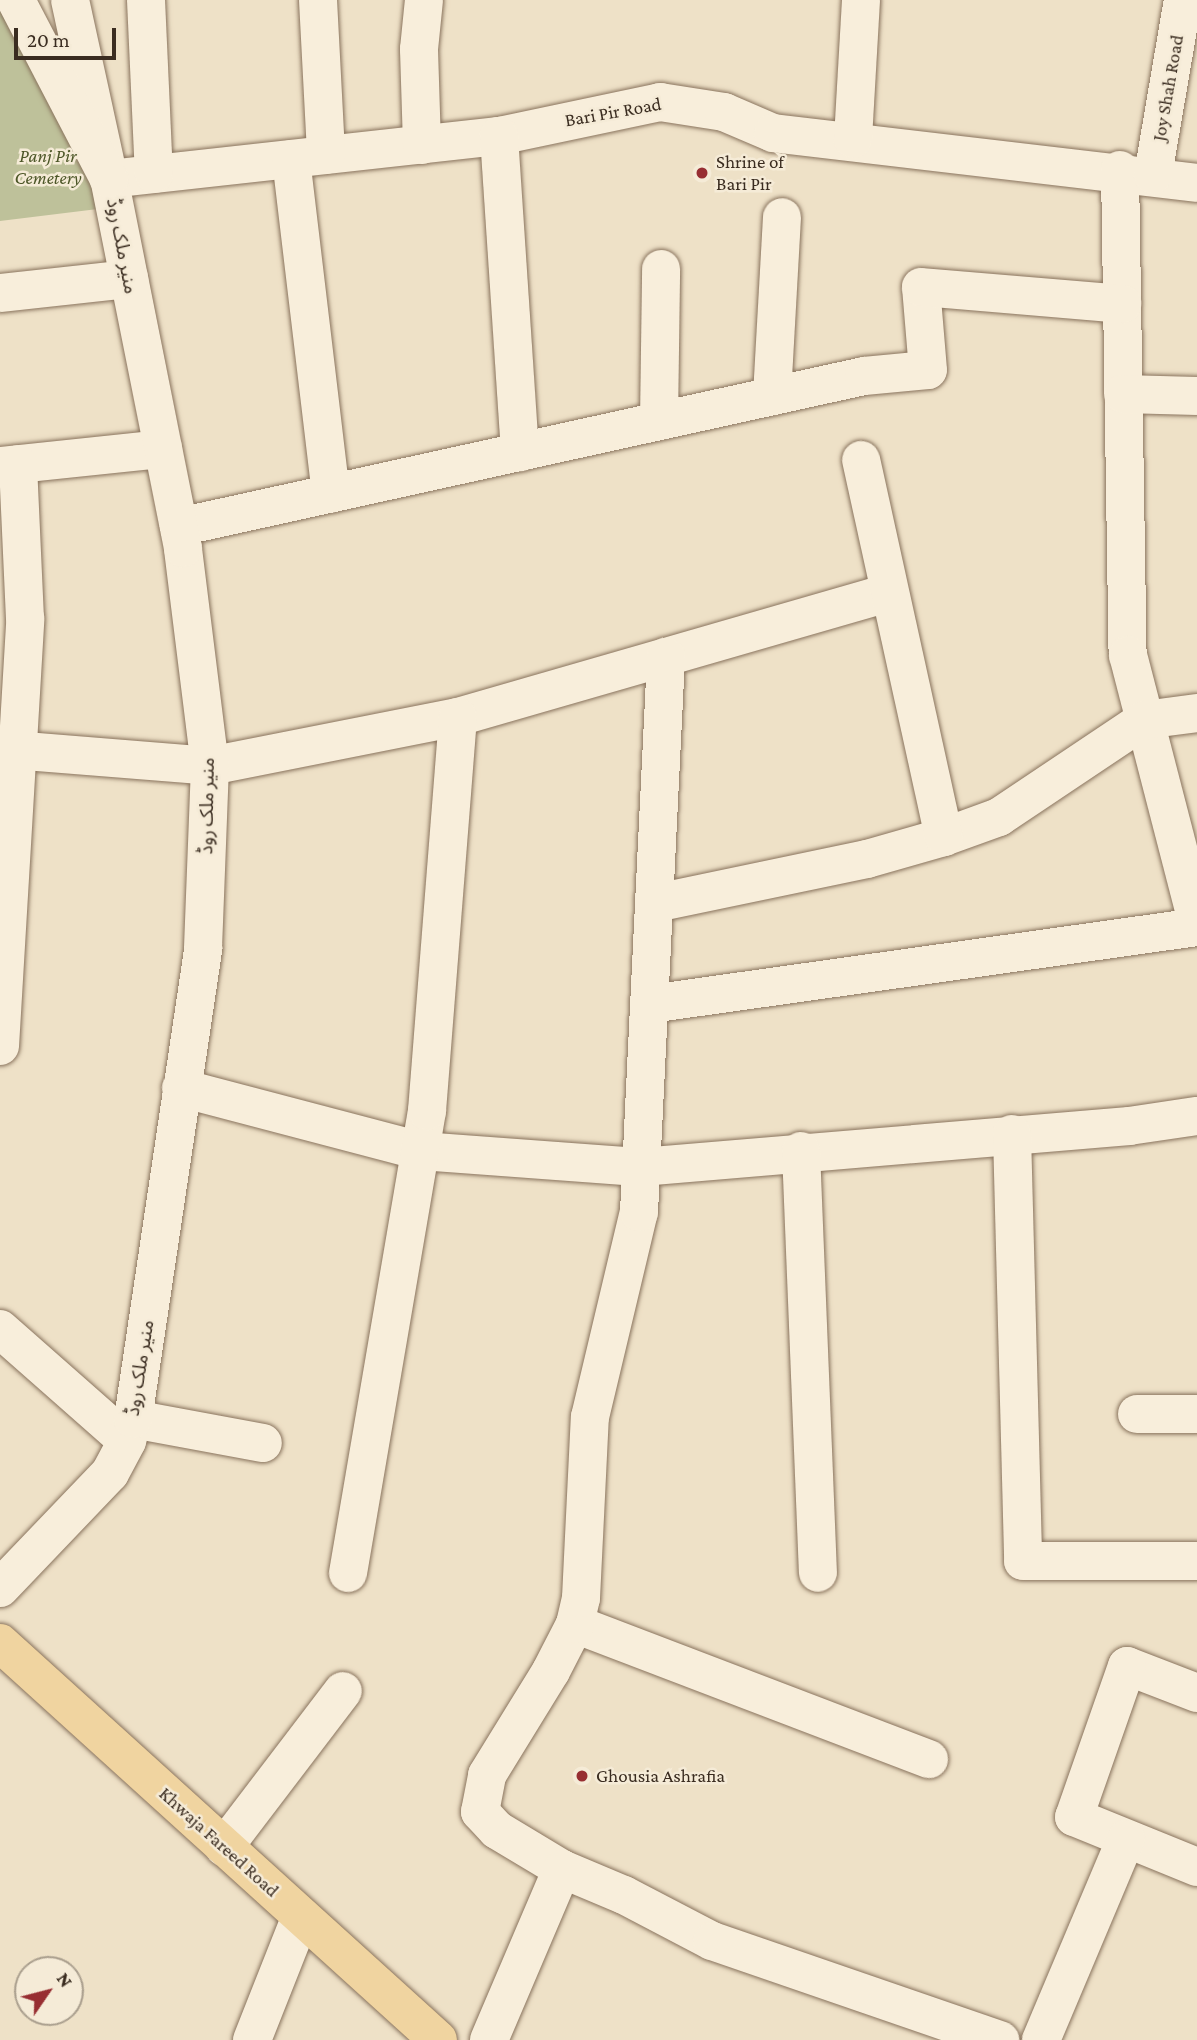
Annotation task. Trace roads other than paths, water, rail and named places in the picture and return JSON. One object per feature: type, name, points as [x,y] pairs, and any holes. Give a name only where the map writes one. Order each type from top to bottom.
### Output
[{"type":"main road","name":"Khwaja Fareed Road","points":[[0,1643],[438,2040]]},
{"type":"street","name":"منیر ملک روڈ","points":[[0,1588],[110,1473],[130,1430],[203,948],[210,766],[179,527],[109,179],[16,0]]},
{"type":"street","points":[[70,0],[109,179]]},
{"type":"street","points":[[146,0],[154,174]]},
{"type":"street","points":[[318,0],[309,157],[331,494]]},
{"type":"street","points":[[422,145],[419,49],[424,0]]},
{"type":"street","points":[[853,139],[861,0]]},
{"type":"street","name":"Joy Shah Road","points":[[1176,1],[1137,173],[1122,304],[1128,654],[1197,924]]},
{"type":"street","name":"Bari Pir Road","points":[[109,179],[499,136],[660,102],[724,112],[773,133],[853,139],[1137,173],[1197,183]]},
{"type":"street","points":[[499,136],[520,452]]},
{"type":"street","points":[[772,396],[782,217]]},
{"type":"street","points":[[659,421],[661,269]]},
{"type":"street","points":[[0,293],[129,279]]},
{"type":"street","points":[[179,527],[864,376],[928,370],[921,287],[1122,304]]},
{"type":"street","points":[[1123,394],[1197,396]]},
{"type":"street","points":[[0,1046],[9,749],[25,619],[9,465],[163,449]]},
{"type":"street","points":[[861,460],[944,837]]},
{"type":"street","points":[[9,749],[210,766],[458,717],[889,593]]},
{"type":"street","points":[[666,657],[639,1212],[590,1417],[575,1624],[487,1775],[481,1812],[497,1830],[562,1869],[624,1895],[712,1941],[1000,2040]]},
{"type":"street","points":[[656,903],[867,859],[944,837],[999,817],[1144,720],[1197,713]]},
{"type":"street","points":[[348,1573],[422,1150],[458,717]]},
{"type":"street","points":[[650,1004],[1197,924]]},
{"type":"street","points":[[181,1088],[422,1150],[641,1167],[1197,1116]]},
{"type":"street","points":[[1012,1134],[1023,1561],[1197,1561]]},
{"type":"street","points":[[801,1151],[818,1573]]},
{"type":"street","points":[[0,1329],[130,1430],[263,1443]]},
{"type":"street","points":[[1137,1414],[1197,1414]]},
{"type":"street","points":[[575,1624],[929,1759]]},
{"type":"street","points":[[1197,1693],[1127,1665],[1074,1817],[1197,1867]]},
{"type":"street","points":[[224,1847],[343,1691]]},
{"type":"street","points":[[1041,2040],[1126,1839]]},
{"type":"street","points":[[489,2040],[562,1869]]},
{"type":"street","points":[[252,2040],[301,1916]]},
{"type":"place","name":"Shrine of Bari Pir","points":[[702,173]]},
{"type":"place","name":"Ghousia Ashrafia","points":[[582,1776]]},
{"type":"park label","name":"Panj Pir Cemetery","points":[[48,167]]}]
